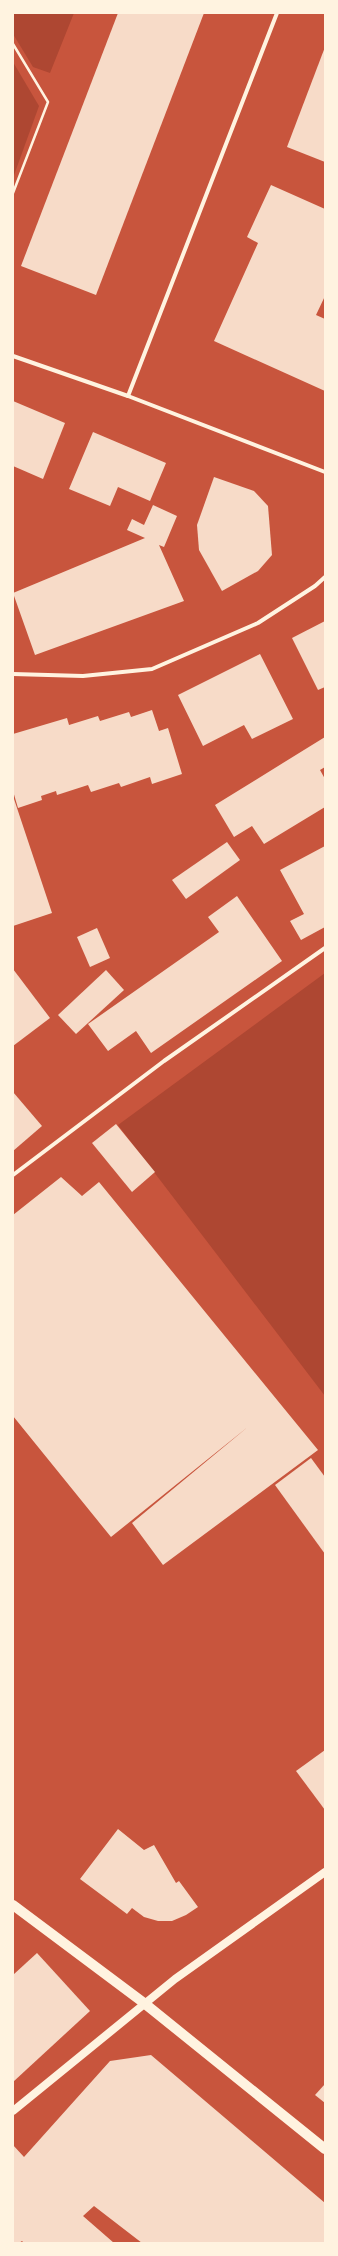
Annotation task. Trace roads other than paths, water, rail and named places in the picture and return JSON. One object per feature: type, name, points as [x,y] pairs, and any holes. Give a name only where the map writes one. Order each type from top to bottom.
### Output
[{"type":"main road","points":[[13,2111],[174,1979],[325,1872]]},
{"type":"main road","points":[[13,1905],[144,2003],[325,2148]]},
{"type":"street","points":[[128,396],[277,13]]},
{"type":"street","points":[[13,356],[128,396],[325,472]]},
{"type":"street","points":[[13,674],[83,676],[152,668],[258,623],[315,586],[325,577]]},
{"type":"street","points":[[13,1175],[164,1061],[325,948]]}]
